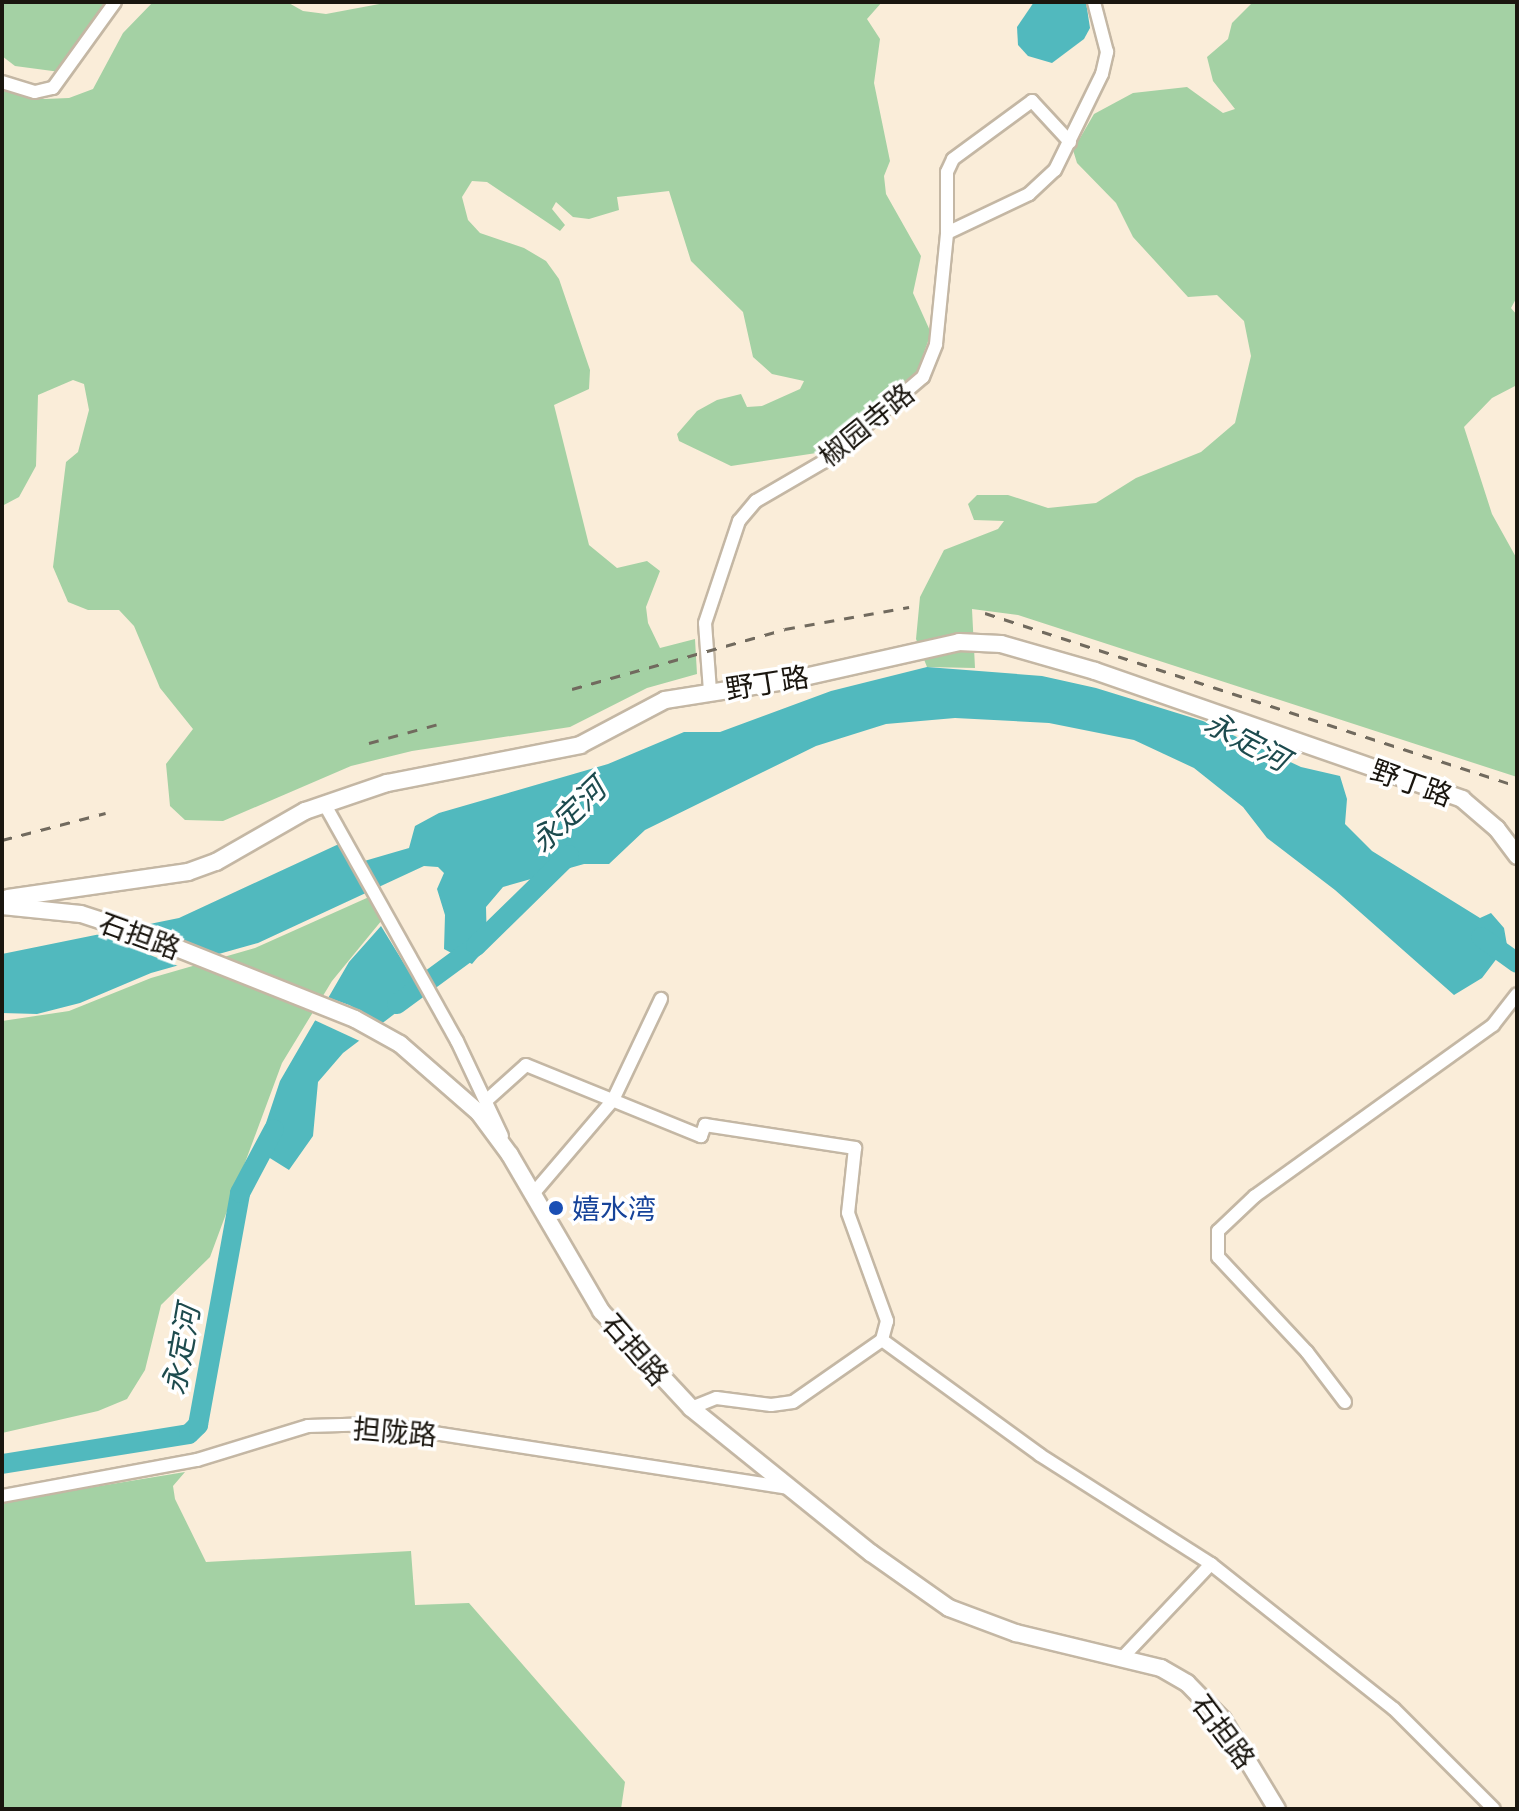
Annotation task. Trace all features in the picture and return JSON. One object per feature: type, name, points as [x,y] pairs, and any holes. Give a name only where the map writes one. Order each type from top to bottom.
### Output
[{"type":"main road","name":"野丁路","points":[[2,903],[188,872],[325,805],[387,783],[555,752],[665,700],[791,680],[959,642],[1001,644],[1095,671],[1462,799],[1497,829],[1517,856]]},
{"type":"main road","name":"石担路","points":[[2,903],[81,914],[139,933],[355,1019],[400,1044],[462,1095],[510,1155],[601,1311],[691,1408],[949,1608],[1016,1633],[1161,1668],[1206,1699],[1277,1809]]},
{"type":"street","points":[[2,82],[35,92],[53,88],[115,2]]},
{"type":"street","points":[[947,233],[1029,194],[1055,170],[1070,142],[1107,52],[1094,2]]},
{"type":"street","name":"椒园寺路","points":[[710,691],[705,623],[739,521],[756,501],[823,462],[923,377],[936,344],[947,233],[947,172],[953,159],[1032,101],[1070,142]]},
{"type":"street","points":[[325,805],[337,821],[441,1012],[487,1100],[510,1155]]},
{"type":"street","points":[[1345,1402],[1307,1352],[1218,1257],[1218,1231],[1255,1196],[1493,1025],[1517,994]]},
{"type":"street","points":[[532,1195],[613,1100],[661,999]]},
{"type":"street","points":[[487,1100],[526,1065],[701,1136],[705,1125],[855,1148],[848,1213],[887,1321],[882,1340],[793,1402],[771,1405],[716,1398],[691,1408]]},
{"type":"street","points":[[882,1340],[1040,1455],[1211,1564],[1394,1709],[1494,1809]]},
{"type":"street","name":"担陇路","points":[[2,1496],[197,1460],[308,1426],[376,1424],[792,1488]]},
{"type":"street","points":[[1123,1657],[1211,1564]]},
{"type":"green space","points":[[2,2],[110,2],[60,72],[15,66],[2,56]]},
{"type":"green space","points":[[153,2],[287,2],[303,11],[326,14],[390,2],[882,2],[867,19],[880,39],[874,83],[890,161],[884,176],[886,194],[921,256],[913,293],[931,333],[915,378],[823,452],[731,466],[679,441],[677,434],[697,411],[717,400],[741,394],[747,407],[762,406],[800,389],[804,381],[772,374],[753,357],[743,312],[691,261],[669,191],[617,197],[619,210],[589,219],[573,217],[556,202],[552,209],[565,225],[560,231],[487,182],[472,181],[462,197],[468,220],[480,233],[524,248],[546,261],[559,279],[590,370],[589,389],[554,405],[589,545],[617,568],[647,561],[660,571],[646,607],[648,623],[660,648],[695,639],[697,674],[647,688],[570,727],[412,751],[351,766],[223,821],[185,820],[170,806],[166,764],[193,729],[160,688],[134,626],[119,610],[88,610],[68,602],[53,567],[66,462],[78,452],[89,410],[84,384],[73,380],[38,395],[36,466],[19,497],[2,506],[2,84],[44,99],[69,98],[93,89],[123,33]]},
{"type":"green space","points":[[1253,2],[1517,2],[1517,297],[1511,308],[1517,315],[1517,385],[1492,398],[1464,427],[1492,514],[1517,559],[1517,777],[1018,615],[972,609],[975,668],[927,667],[916,639],[920,597],[944,550],[998,529],[1004,521],[974,520],[968,504],[977,495],[1008,495],[1048,508],[1096,503],[1136,478],[1201,452],[1235,423],[1251,356],[1244,321],[1217,295],[1188,297],[1133,237],[1116,203],[1077,163],[1073,150],[1094,114],[1133,93],[1187,87],[1223,113],[1235,109],[1213,81],[1207,57],[1228,39],[1232,23]]},
{"type":"green space","points":[[369,897],[382,920],[332,981],[282,1063],[210,1257],[161,1305],[145,1370],[127,1399],[98,1411],[2,1433],[2,1021],[69,1011],[151,978],[255,948]]},
{"type":"green space","points":[[185,1472],[173,1486],[175,1499],[206,1562],[411,1551],[415,1605],[469,1603],[625,1782],[621,1809],[2,1809],[2,1502]]},
{"type":"water","points":[[1034,2],[1086,2],[1090,28],[1084,39],[1052,63],[1028,56],[1018,45],[1017,27]]},
{"type":"water","points":[[927,667],[1042,676],[1096,688],[1203,721],[1301,767],[1340,776],[1347,799],[1345,824],[1372,851],[1480,918],[1491,913],[1504,928],[1507,945],[1482,978],[1454,995],[1335,890],[1267,838],[1243,807],[1194,768],[1134,740],[1049,723],[955,718],[886,724],[816,746],[645,830],[609,864],[584,864],[503,887],[486,907],[487,946],[472,964],[444,949],[445,915],[437,889],[444,873],[438,867],[424,866],[258,943],[151,973],[80,1003],[37,1014],[2,1013],[2,954],[179,918],[341,843],[354,864],[409,848],[415,826],[439,813],[608,764],[684,732],[720,732],[831,691]]},
{"type":"water","points":[[381,926],[422,993],[343,1053],[318,1082],[313,1136],[289,1170],[257,1150],[280,1081],[349,962]]},
{"type":"pier","points":[[138,923],[224,957],[183,968],[94,933]]},
{"type":"pier","points":[[324,996],[349,1005],[386,1025],[364,1043],[310,1018]]},
{"type":"waterway","name":"永定河","points":[[397,1004],[476,946],[569,855]]},
{"type":"waterway","name":"永定河","points":[[1481,937],[1517,963]]},
{"type":"waterway","name":"永定河","points":[[2,1464],[189,1434],[198,1425],[240,1193],[274,1129]]},
{"type":"railway","points":[[572,689],[785,629],[909,607]]},
{"type":"railway","points":[[985,613],[1517,786]]},
{"type":"railway","points":[[369,743],[446,722]]},
{"type":"railway","points":[[2,840],[106,813]]},
{"type":"place","name":"嬉水湾","points":[[556,1208]]}]
